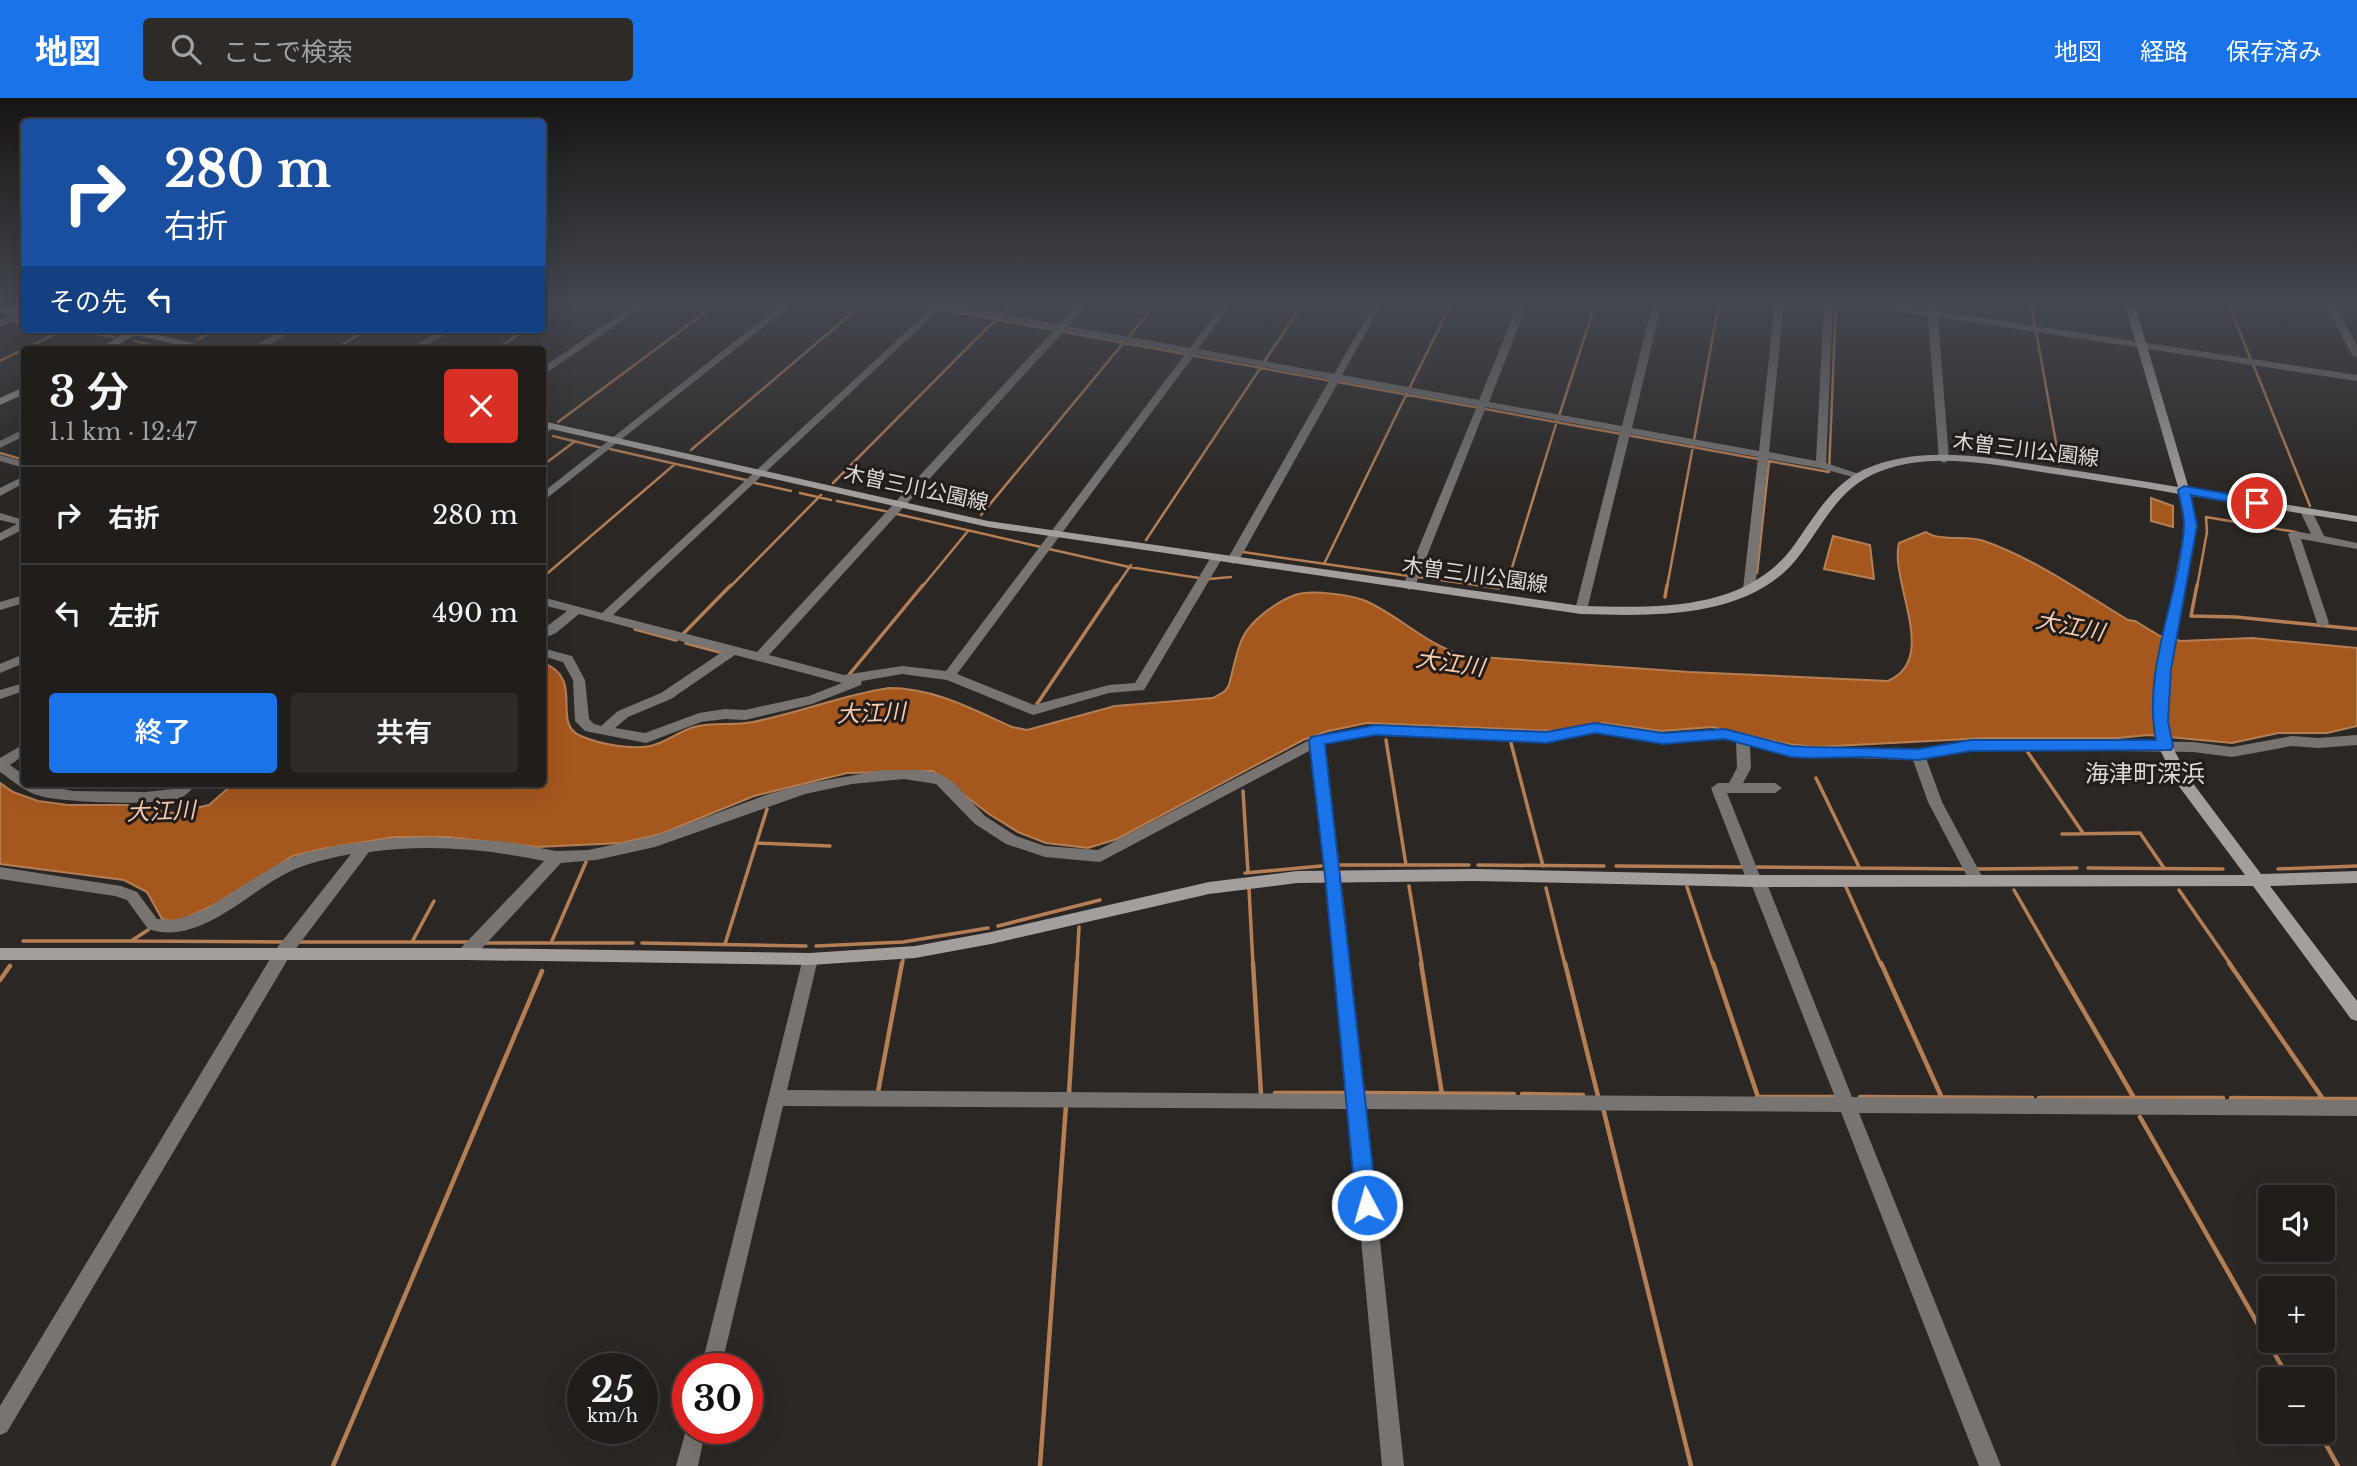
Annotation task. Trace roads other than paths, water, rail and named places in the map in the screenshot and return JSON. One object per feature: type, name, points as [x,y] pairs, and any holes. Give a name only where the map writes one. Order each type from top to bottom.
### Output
[{"type":"street","points":[[546,496],[710,366]]},
{"type":"street","points":[[604,617],[875,366]]},
{"type":"street","points":[[759,658],[1026,366]]},
{"type":"street","points":[[949,676],[1180,366]]},
{"type":"street","points":[[1258,366],[1763,458],[1836,468],[1860,476]]},
{"type":"street","points":[[1233,560],[1342,366]]},
{"type":"street","points":[[1409,586],[1498,366]]},
{"type":"street","points":[[1581,610],[1641,366]]},
{"type":"street","points":[[1749,589],[1773,366]]},
{"type":"street","points":[[1822,466],[1826,366]]},
{"type":"street","points":[[1937,366],[1944,460]]},
{"type":"street","points":[[2148,366],[2184,490],[2190,526],[2161,699],[2160,721],[2164,743],[2183,781],[2357,1014]]},
{"type":"street","points":[[2278,366],[2357,378]]},
{"type":"street","points":[[0,402],[21,392]]},
{"type":"street","name":"木曽三川公園線","points":[[546,428],[615,441],[899,505],[1054,535],[1581,610],[1678,609],[1713,602],[1749,589],[1788,562],[1842,488],[1879,467],[1905,461],[1944,460],[2036,468],[2357,519]]},
{"type":"street","points":[[0,445],[21,434]]},
{"type":"street","points":[[0,458],[21,464]]},
{"type":"street","points":[[0,493],[21,481]]},
{"type":"street","points":[[2306,511],[2319,539]]},
{"type":"street","points":[[0,516],[21,523]]},
{"type":"street","points":[[0,538],[21,526]]},
{"type":"street","points":[[2323,622],[2294,534],[2357,546]]},
{"type":"street","points":[[546,602],[844,679],[902,670],[949,676],[1033,710],[1109,689],[1139,687],[1217,557]]},
{"type":"street","points":[[0,606],[21,600]]},
{"type":"street","points":[[546,633],[577,610]]},
{"type":"street","points":[[604,731],[623,714],[666,696],[732,651]]},
{"type":"street","points":[[546,653],[568,659],[579,680],[582,721],[590,728],[646,738],[699,718],[725,714],[745,715],[812,700],[873,674]]},
{"type":"street","points":[[0,669],[21,659]]},
{"type":"street","points":[[0,695],[21,688]]},
{"type":"street","points":[[0,873],[116,890],[132,896],[153,925],[169,927],[206,916],[279,869],[303,860],[394,842],[511,848],[557,857],[620,850],[656,842],[762,802],[816,786],[909,774],[941,780],[966,808],[1005,839],[1039,852],[1074,857],[1100,856],[1317,741],[1376,730],[1547,738],[1595,728],[1663,738],[1725,734],[1791,751],[1918,755],[1971,746],[2164,743],[2232,752],[2292,741],[2318,743],[2357,740]]},
{"type":"street","points":[[1733,788],[1744,768],[1743,738]]},
{"type":"street","points":[[1317,741],[1334,876],[1393,1466]]},
{"type":"street","points":[[21,751],[0,765],[21,780]]},
{"type":"street","points":[[1918,755],[1935,802],[1976,880]]},
{"type":"street","points":[[33,787],[40,791],[73,796],[145,797],[177,794],[185,787]]},
{"type":"street","points":[[1774,788],[1718,788],[1848,1103],[1990,1466]]},
{"type":"street","points":[[0,1425],[282,954],[363,849]]},
{"type":"street","points":[[467,954],[557,857]]},
{"type":"street","points":[[0,954],[467,954],[810,959],[915,952],[991,938],[1238,883],[1334,876],[1475,875],[1756,881],[2260,881],[2357,877]]},
{"type":"street","points":[[715,1353],[810,959]]},
{"type":"street","points":[[778,1098],[2357,1108]]},
{"type":"street","points":[[687,1466],[692,1444]]},
{"type":"water","points":[[2151,498],[2173,506],[2173,527],[2151,521]]},
{"type":"water","name":"大江川","points":[[1926,532],[1938,537],[1984,541],[2040,567],[2128,620],[2135,621],[2160,636],[2181,641],[2252,638],[2357,648],[2357,726],[2327,733],[2278,733],[2232,743],[2148,735],[2118,738],[1987,738],[1815,747],[1788,744],[1712,727],[1661,731],[1603,723],[1554,731],[1367,723],[1328,731],[1303,740],[1117,839],[1088,848],[1046,843],[1018,832],[989,814],[933,771],[847,773],[754,796],[661,834],[622,843],[537,847],[447,837],[395,837],[322,849],[293,856],[212,906],[178,922],[162,919],[147,892],[124,880],[0,864],[0,783],[13,792],[38,801],[68,805],[126,805],[174,813],[209,805],[230,787],[546,787],[546,665],[556,670],[563,679],[568,722],[572,730],[597,742],[634,747],[656,744],[694,727],[753,722],[889,688],[937,696],[1012,727],[1027,730],[1115,706],[1213,698],[1225,691],[1229,685],[1240,644],[1251,626],[1280,602],[1302,593],[1343,595],[1361,599],[1427,639],[1466,656],[1689,672],[1888,681],[1903,670],[1910,656],[1912,638],[1900,578],[1899,543]]},
{"type":"water","points":[[1833,536],[1870,545],[1874,579],[1824,569]]},
{"type":"waterway","points":[[558,422],[633,366]]},
{"type":"waterway","points":[[691,450],[790,366]]},
{"type":"waterway","points":[[833,483],[949,366]]},
{"type":"waterway","points":[[981,515],[1104,366]]},
{"type":"waterway","points":[[1249,366],[1260,368]]},
{"type":"waterway","points":[[1409,389],[1420,366]]},
{"type":"waterway","points":[[1559,416],[1575,366]]},
{"type":"waterway","points":[[1694,440],[1707,366]]},
{"type":"waterway","points":[[1769,461],[1829,472],[1833,366]]},
{"type":"waterway","points":[[2042,366],[2060,465]]},
{"type":"waterway","points":[[2254,366],[2310,506]]},
{"type":"waterway","points":[[1146,540],[1260,368]]},
{"type":"waterway","points":[[1260,368],[1406,395]]},
{"type":"waterway","points":[[1324,564],[1406,395]]},
{"type":"waterway","points":[[1406,395],[1557,422]]},
{"type":"waterway","points":[[1506,587],[1557,422]]},
{"type":"waterway","points":[[1557,422],[1693,447]]},
{"type":"waterway","points":[[553,436],[602,448]]},
{"type":"waterway","points":[[546,463],[574,442]]},
{"type":"waterway","points":[[1667,587],[1693,447]]},
{"type":"waterway","points":[[1693,447],[1769,461]]},
{"type":"waterway","points":[[610,449],[746,480]]},
{"type":"waterway","points":[[0,453],[21,459]]},
{"type":"waterway","points":[[1757,573],[1769,461]]},
{"type":"waterway","points":[[546,575],[675,464]]},
{"type":"waterway","points":[[755,483],[791,491]]},
{"type":"waterway","points":[[800,493],[819,497]]},
{"type":"waterway","points":[[730,587],[819,497]]},
{"type":"waterway","points":[[819,497],[831,500]]},
{"type":"waterway","points":[[837,501],[889,512]]},
{"type":"waterway","points":[[897,514],[1041,547]]},
{"type":"waterway","points":[[2197,587],[2207,532],[2206,517],[2296,532]]},
{"type":"waterway","points":[[922,587],[968,531]]},
{"type":"waterway","points":[[1049,549],[1130,567]]},
{"type":"waterway","points":[[1243,552],[1324,564]]},
{"type":"waterway","points":[[1324,564],[1409,576]]},
{"type":"waterway","points":[[1116,587],[1130,567]]},
{"type":"waterway","points":[[1130,567],[1199,578]]},
{"type":"waterway","points":[[1209,579],[1231,577]]},
{"type":"waterway","points":[[1418,577],[1491,587]]},
{"type":"waterway","points":[[683,634],[731,585]]},
{"type":"waterway","points":[[848,676],[923,585]]},
{"type":"waterway","points":[[1037,704],[1117,585]]},
{"type":"waterway","points":[[1478,585],[1505,589],[1506,585]]},
{"type":"waterway","points":[[1665,597],[1667,585]]},
{"type":"waterway","points":[[2197,585],[2191,616],[2236,617],[2357,629]]},
{"type":"waterway","points":[[635,629],[676,640]]},
{"type":"waterway","points":[[686,643],[720,652]]},
{"type":"waterway","points":[[1386,740],[1406,865]]},
{"type":"waterway","points":[[1511,743],[1543,866]]},
{"type":"waterway","points":[[2027,751],[2083,833]]},
{"type":"waterway","points":[[1816,778],[1859,867]]},
{"type":"waterway","points":[[1243,791],[1248,872]]},
{"type":"waterway","points":[[725,944],[767,809]]},
{"type":"waterway","points":[[2062,834],[2140,833],[2164,868]]},
{"type":"waterway","points":[[757,843],[830,846]]},
{"type":"waterway","points":[[551,943],[586,862]]},
{"type":"waterway","points":[[1337,865],[1406,865]]},
{"type":"waterway","points":[[1406,865],[1469,865]]},
{"type":"waterway","points":[[1478,865],[1543,866]]},
{"type":"waterway","points":[[1245,873],[1321,866]]},
{"type":"waterway","points":[[1543,866],[1604,866]]},
{"type":"waterway","points":[[1616,866],[1743,867]]},
{"type":"waterway","points":[[2278,869],[2357,866]]},
{"type":"waterway","points":[[1757,867],[1965,869]]},
{"type":"waterway","points":[[1977,869],[2077,868]]},
{"type":"waterway","points":[[2088,868],[2223,869]]},
{"type":"waterway","points":[[1409,886],[1422,965]]},
{"type":"waterway","points":[[1687,887],[1713,965]]},
{"type":"waterway","points":[[1846,887],[1881,965]]},
{"type":"waterway","points":[[1546,888],[1565,965]]},
{"type":"waterway","points":[[1249,889],[1253,965]]},
{"type":"waterway","points":[[2014,890],[2057,965]]},
{"type":"waterway","points":[[2179,890],[2231,965]]},
{"type":"waterway","points":[[998,926],[1100,900]]},
{"type":"waterway","points":[[412,942],[434,901]]},
{"type":"waterway","points":[[1077,965],[1079,927]]},
{"type":"waterway","points":[[816,946],[903,942],[988,928]]},
{"type":"waterway","points":[[131,941],[148,930]]},
{"type":"waterway","points":[[23,941],[131,941]]},
{"type":"waterway","points":[[131,941],[284,942]]},
{"type":"waterway","points":[[298,942],[412,942]]},
{"type":"waterway","points":[[412,942],[469,942]]},
{"type":"waterway","points":[[485,943],[551,943]]},
{"type":"waterway","points":[[551,943],[633,943]]},
{"type":"waterway","points":[[642,943],[806,946]]},
{"type":"waterway","points":[[902,965],[903,960]]},
{"type":"waterway","points":[[878,1092],[902,963]]},
{"type":"waterway","points":[[1069,1093],[1077,963]]},
{"type":"waterway","points":[[1253,963],[1261,1094]]},
{"type":"waterway","points":[[1421,963],[1442,1094]]},
{"type":"waterway","points":[[1565,963],[1598,1096]]},
{"type":"waterway","points":[[1713,963],[1758,1097]]},
{"type":"waterway","points":[[1881,963],[1942,1097]]},
{"type":"waterway","points":[[2056,963],[2134,1098]]},
{"type":"waterway","points":[[2229,963],[2323,1099]]},
{"type":"waterway","points":[[0,980],[10,966]]},
{"type":"waterway","points":[[333,1466],[542,971]]},
{"type":"waterway","points":[[1275,1093],[1350,1093]]},
{"type":"waterway","points":[[1364,1093],[1442,1094]]},
{"type":"waterway","points":[[1442,1094],[1514,1094]]},
{"type":"waterway","points":[[1522,1094],[1583,1095]]},
{"type":"waterway","points":[[1758,1097],[1833,1097]]},
{"type":"waterway","points":[[1860,1097],[1942,1097]]},
{"type":"waterway","points":[[1942,1097],[2032,1098]]},
{"type":"waterway","points":[[2039,1098],[2134,1098]]},
{"type":"waterway","points":[[2134,1098],[2223,1098]]},
{"type":"waterway","points":[[2231,1098],[2323,1099]]},
{"type":"waterway","points":[[2323,1099],[2357,1099]]},
{"type":"waterway","points":[[1040,1466],[1066,1105]]},
{"type":"waterway","points":[[1603,1108],[1691,1466]]},
{"type":"waterway","points":[[2140,1117],[2282,1367]]},
{"type":"waterway","points":[[2326,1444],[2338,1466]]},
{"type":"district","name":"海津町深浜","points":[[2145,774]]}]
